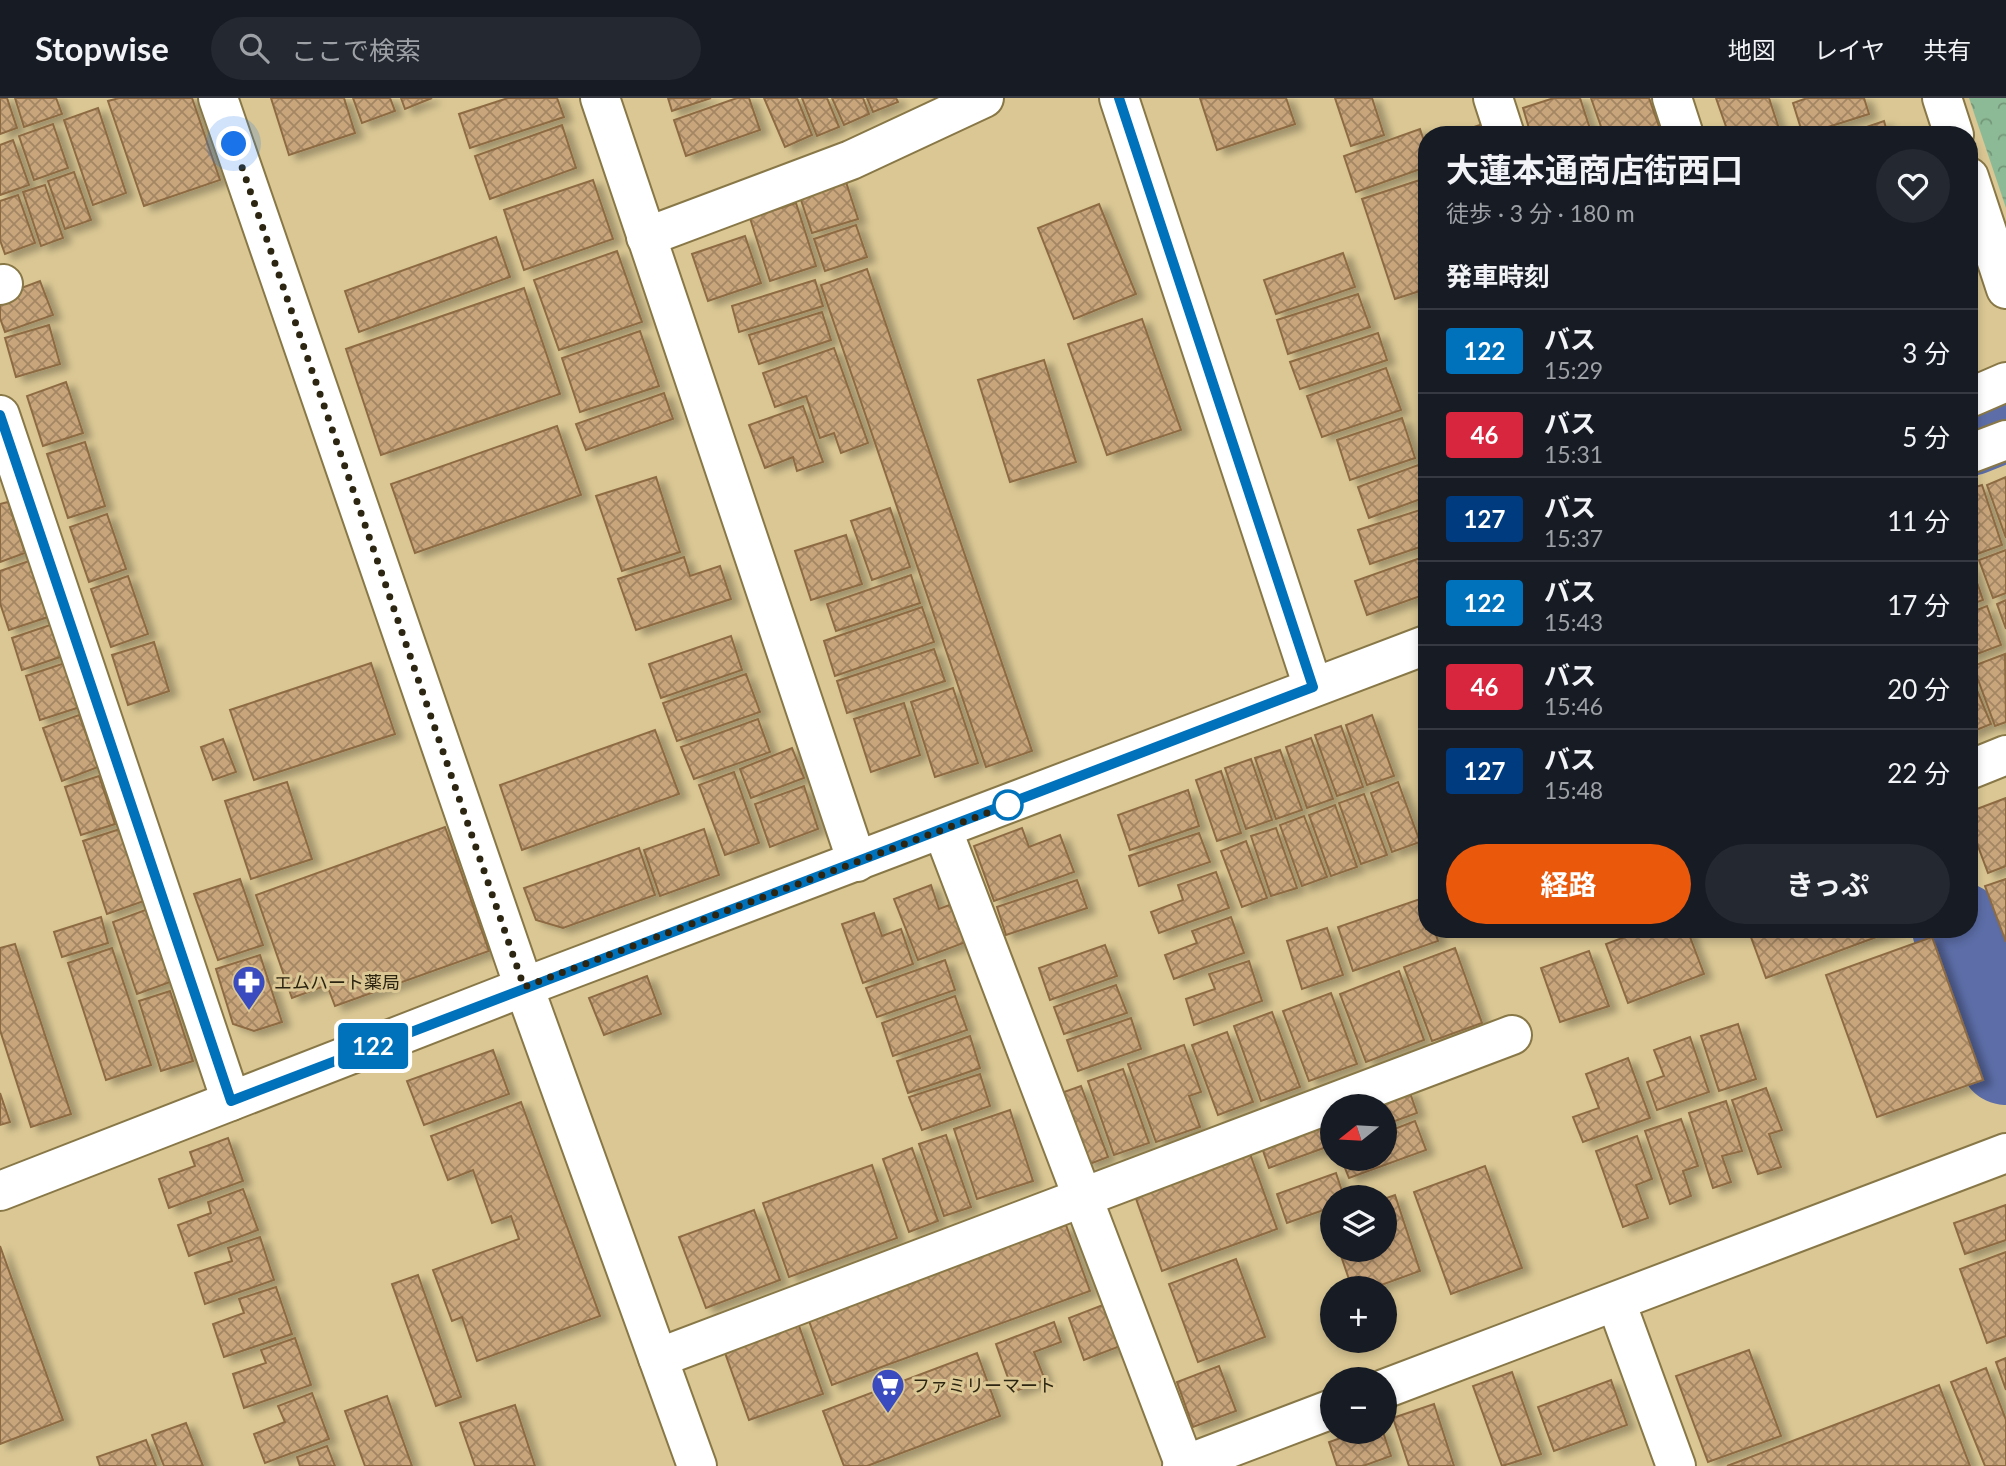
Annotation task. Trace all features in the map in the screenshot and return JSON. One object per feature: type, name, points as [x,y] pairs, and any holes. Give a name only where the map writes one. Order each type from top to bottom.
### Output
[{"type":"street","points":[[218,98],[524,987],[697,1466]]},
{"type":"street","points":[[600,98],[857,862]]},
{"type":"street","points":[[646,237],[851,160],[984,98]]},
{"type":"street","points":[[1119,98],[1313,687]]},
{"type":"street","points":[[1493,98],[1502,126]]},
{"type":"street","points":[[1672,98],[1681,126]]},
{"type":"street","points":[[1942,98],[1951,126]]},
{"type":"street","points":[[1978,204],[2006,289]]},
{"type":"street","points":[[1978,394],[2006,383]]},
{"type":"street","points":[[0,415],[231,1101]]},
{"type":"street","points":[[1978,451],[2006,440]]},
{"type":"street","points":[[0,1192],[524,987],[943,831],[1418,648]]},
{"type":"street","points":[[1978,766],[2006,755]]},
{"type":"street","points":[[943,831],[1184,1466],[1320,1414]]},
{"type":"street","points":[[658,1358],[1513,1035]]},
{"type":"street","points":[[1397,1384],[2006,1153]]},
{"type":"street","points":[[1616,1302],[1676,1466]]},
{"type":"green space","points":[[1969,98],[2006,98],[2006,208]]},
{"type":"building","points":[[0,98],[7,98],[17,128],[0,134]]},
{"type":"building","points":[[15,98],[56,98],[62,114],[24,127]]},
{"type":"building","points":[[119,98],[192,98],[220,180],[144,206],[108,101]]},
{"type":"building","points":[[271,98],[344,98],[355,133],[289,155]]},
{"type":"building","points":[[353,98],[390,98],[395,111],[362,123]]},
{"type":"building","points":[[401,98],[432,98],[405,109]]},
{"type":"building","points":[[508,98],[557,98],[564,117],[470,148],[459,114]]},
{"type":"building","points":[[668,98],[711,98],[672,111]]},
{"type":"building","points":[[737,98],[749,98],[760,130],[686,156],[674,120]]},
{"type":"building","points":[[764,98],[797,98],[812,135],[785,147]]},
{"type":"building","points":[[802,98],[827,98],[839,127],[817,136]]},
{"type":"building","points":[[832,98],[863,98],[869,114],[844,125]]},
{"type":"building","points":[[867,98],[896,98],[898,102],[873,112]]},
{"type":"building","points":[[1200,98],[1286,98],[1295,124],[1217,150]]},
{"type":"building","points":[[1335,98],[1372,98],[1384,135],[1351,146]]},
{"type":"building","points":[[1554,98],[1580,98],[1589,126],[1528,126],[1523,108]]},
{"type":"building","points":[[1591,98],[1649,98],[1659,126],[1601,126]]},
{"type":"building","points":[[1716,98],[1769,98],[1778,126],[1726,126]]},
{"type":"building","points":[[1807,98],[1864,98],[1869,114],[1831,126],[1800,126],[1793,103]]},
{"type":"building","points":[[98,108],[126,193],[93,205],[64,120]]},
{"type":"building","points":[[1884,121],[1885,126],[1869,126]]},
{"type":"building","points":[[53,124],[68,168],[34,180],[19,136]]},
{"type":"building","points":[[562,125],[576,168],[490,199],[475,156]]},
{"type":"building","points":[[1418,130],[1418,170],[1356,192],[1344,156]]},
{"type":"building","points":[[13,140],[29,185],[0,195],[0,145]]},
{"type":"building","points":[[74,172],[91,220],[65,229],[48,181]]},
{"type":"building","points":[[593,180],[613,239],[524,270],[504,210]]},
{"type":"building","points":[[1418,181],[1418,292],[1395,299],[1362,199]]},
{"type":"building","points":[[846,182],[858,219],[812,233],[800,197]]},
{"type":"building","points":[[45,185],[63,238],[41,246],[23,192]]},
{"type":"building","points":[[18,195],[35,243],[5,254],[0,240],[0,201]]},
{"type":"building","points":[[796,203],[816,266],[770,281],[750,218]]},
{"type":"building","points":[[1099,204],[1136,294],[1074,319],[1038,228]]},
{"type":"building","points":[[856,225],[867,257],[825,271],[814,239]]},
{"type":"building","points":[[745,236],[761,283],[708,301],[692,254]]},
{"type":"building","points":[[496,237],[510,277],[359,332],[345,291]]},
{"type":"building","points":[[617,251],[642,322],[559,350],[534,280]]},
{"type":"building","points":[[1343,253],[1355,287],[1276,314],[1264,280]]},
{"type":"building","points":[[867,269],[1032,751],[986,767],[821,285]]},
{"type":"building","points":[[815,280],[823,306],[739,332],[732,306]]},
{"type":"building","points":[[40,281],[53,315],[5,332],[0,318],[0,296]]},
{"type":"building","points":[[524,288],[560,394],[381,455],[346,349]]},
{"type":"building","points":[[1358,294],[1370,327],[1288,354],[1277,320]]},
{"type":"building","points":[[822,312],[831,340],[759,364],[749,335]]},
{"type":"building","points":[[1142,319],[1181,430],[1107,455],[1068,344]]},
{"type":"building","points":[[49,325],[60,364],[16,377],[5,338]]},
{"type":"building","points":[[640,331],[659,386],[580,412],[562,358]]},
{"type":"building","points":[[1378,333],[1387,360],[1300,389],[1290,362]]},
{"type":"building","points":[[834,348],[868,443],[841,453],[834,433],[820,438],[806,396],[775,407],[763,373]]},
{"type":"building","points":[[1044,360],[1076,462],[1010,482],[978,380]]},
{"type":"building","points":[[1386,368],[1401,410],[1322,437],[1307,396]]},
{"type":"building","points":[[66,382],[83,433],[43,446],[27,396]]},
{"type":"building","points":[[664,393],[673,419],[586,450],[576,424]]},
{"type":"building","points":[[803,406],[823,462],[797,471],[793,457],[765,468],[749,425]]},
{"type":"building","points":[[1402,418],[1415,458],[1350,480],[1337,440]]},
{"type":"building","points":[[557,426],[581,495],[415,553],[391,484]]},
{"type":"building","points":[[85,442],[105,506],[68,518],[47,454]]},
{"type":"building","points":[[1418,465],[1418,500],[1369,518],[1358,487]]},
{"type":"building","points":[[656,477],[680,552],[622,571],[596,496]]},
{"type":"building","points":[[2006,477],[2006,538],[1987,485]]},
{"type":"building","points":[[1982,485],[2002,545],[1978,554],[1978,486]]},
{"type":"building","points":[[8,502],[25,553],[0,562],[0,504]]},
{"type":"building","points":[[890,508],[910,567],[872,580],[851,521]]},
{"type":"building","points":[[1418,511],[1418,548],[1370,564],[1358,530]]},
{"type":"building","points":[[107,514],[126,569],[89,582],[70,527]]},
{"type":"building","points":[[846,535],[862,584],[811,600],[795,551]]},
{"type":"building","points":[[2006,550],[2006,593],[1993,598],[1979,560]]},
{"type":"building","points":[[684,557],[690,576],[720,566],[731,599],[636,630],[618,579]]},
{"type":"building","points":[[1418,559],[1418,597],[1367,615],[1355,581]]},
{"type":"building","points":[[29,561],[48,617],[9,630],[0,603],[0,571]]},
{"type":"building","points":[[911,575],[920,603],[836,631],[827,604]]},
{"type":"building","points":[[128,576],[148,634],[111,647],[91,589]]},
{"type":"building","points":[[1978,585],[1983,600],[1978,602]]},
{"type":"building","points":[[2006,600],[2006,629],[1997,604]]},
{"type":"building","points":[[1987,606],[2001,645],[1978,654],[1978,610]]},
{"type":"building","points":[[922,607],[934,642],[835,676],[824,641]]},
{"type":"building","points":[[53,624],[63,656],[22,670],[12,638]]},
{"type":"building","points":[[731,636],[742,670],[661,698],[649,664]]},
{"type":"building","points":[[154,642],[169,691],[128,705],[112,655]]},
{"type":"building","points":[[934,649],[945,681],[847,713],[837,681]]},
{"type":"building","points":[[2005,654],[2006,722],[1995,726],[1978,680],[1978,664]]},
{"type":"building","points":[[65,663],[80,707],[40,720],[26,676]]},
{"type":"building","points":[[371,663],[395,734],[254,780],[230,710]]},
{"type":"building","points":[[746,674],[760,712],[677,741],[663,703]]},
{"type":"building","points":[[953,688],[978,763],[935,777],[911,702]]},
{"type":"building","points":[[1978,693],[1991,724],[1978,729]]},
{"type":"building","points":[[904,703],[920,755],[871,772],[854,719]]},
{"type":"building","points":[[79,715],[98,767],[62,781],[43,728]]},
{"type":"building","points":[[1372,715],[1394,776],[1367,785],[1346,725]]},
{"type":"building","points":[[758,719],[770,752],[694,779],[681,747]]},
{"type":"building","points":[[1341,726],[1363,787],[1337,796],[1315,735]]},
{"type":"building","points":[[655,730],[679,794],[522,850],[500,785]]},
{"type":"building","points":[[1311,738],[1333,799],[1307,808],[1286,747]]},
{"type":"building","points":[[223,739],[236,772],[213,780],[201,747]]},
{"type":"building","points":[[792,748],[804,778],[751,798],[740,769]]},
{"type":"building","points":[[1280,750],[1302,810],[1276,819],[1255,758]]},
{"type":"building","points":[[1251,759],[1272,820],[1246,829],[1225,768]]},
{"type":"building","points":[[1221,771],[1241,833],[1217,841],[1196,780]]},
{"type":"building","points":[[734,772],[759,843],[725,855],[699,785]]},
{"type":"building","points":[[99,776],[115,824],[81,835],[65,787]]},
{"type":"building","points":[[287,782],[312,859],[251,879],[225,801]]},
{"type":"building","points":[[1398,782],[1418,843],[1392,852],[1371,793]]},
{"type":"building","points":[[804,786],[818,829],[770,847],[755,804]]},
{"type":"building","points":[[1188,790],[1199,826],[1130,850],[1118,815]]},
{"type":"building","points":[[1364,794],[1387,855],[1361,864],[1339,803]]},
{"type":"building","points":[[2006,798],[2006,866],[1988,873],[1978,846],[1978,809]]},
{"type":"building","points":[[1335,805],[1357,867],[1331,876],[1309,815]]},
{"type":"building","points":[[1304,816],[1327,877],[1302,886],[1280,825]]},
{"type":"building","points":[[445,827],[489,951],[335,1006],[327,985],[292,998],[256,895]]},
{"type":"building","points":[[1022,828],[1029,847],[1060,835],[1074,872],[994,901],[974,846]]},
{"type":"building","points":[[1276,828],[1297,888],[1271,896],[1251,836]]},
{"type":"building","points":[[120,829],[144,901],[107,914],[83,841]]},
{"type":"building","points":[[704,829],[719,875],[660,896],[644,850]]},
{"type":"building","points":[[1199,833],[1210,862],[1139,886],[1129,856]]},
{"type":"building","points":[[1246,841],[1267,898],[1242,907],[1221,851]]},
{"type":"building","points":[[639,848],[655,895],[563,928],[536,920],[524,888]]},
{"type":"building","points":[[1216,872],[1229,908],[1159,933],[1151,912],[1183,900],[1178,885]]},
{"type":"building","points":[[240,879],[263,945],[218,960],[194,894]]},
{"type":"building","points":[[2006,879],[2006,942],[1985,886]]},
{"type":"building","points":[[1077,880],[1087,908],[1006,935],[997,907]]},
{"type":"building","points":[[931,885],[939,909],[952,904],[966,942],[918,960],[894,899]]},
{"type":"building","points":[[1418,900],[1418,938],[1437,938],[1438,941],[1353,971],[1338,927]]},
{"type":"building","points":[[148,909],[173,981],[137,994],[113,922]]},
{"type":"building","points":[[874,913],[882,936],[901,929],[913,964],[863,983],[842,924]]},
{"type":"building","points":[[101,917],[108,943],[62,957],[54,932]]},
{"type":"building","points":[[1231,917],[1244,953],[1174,979],[1165,955],[1197,943],[1192,931]]},
{"type":"building","points":[[1327,928],[1343,975],[1302,989],[1287,941]]},
{"type":"building","points":[[1622,938],[1690,938],[1704,974],[1628,1003],[1606,944]]},
{"type":"building","points":[[1751,938],[1874,938],[1766,978]]},
{"type":"building","points":[[1932,938],[1983,1080],[1877,1117],[1826,975]]},
{"type":"building","points":[[15,944],[71,1114],[31,1127],[0,1030],[0,948]]},
{"type":"building","points":[[1105,945],[1117,976],[1050,1000],[1039,968]]},
{"type":"building","points":[[112,948],[151,1065],[106,1080],[68,963]]},
{"type":"building","points":[[1455,948],[1482,1023],[1432,1041],[1404,967]]},
{"type":"building","points":[[1589,951],[1609,1006],[1560,1022],[1541,968]]},
{"type":"building","points":[[260,955],[282,1022],[254,1031],[233,1024],[216,969]]},
{"type":"building","points":[[945,960],[955,990],[877,1017],[866,988]]},
{"type":"building","points":[[1249,961],[1262,1001],[1194,1025],[1186,999],[1215,989],[1209,974]]},
{"type":"building","points":[[1399,971],[1424,1040],[1366,1062],[1340,994]]},
{"type":"building","points":[[647,976],[661,1014],[604,1035],[589,998]]},
{"type":"building","points":[[1116,985],[1127,1013],[1064,1034],[1054,1007]]},
{"type":"building","points":[[170,991],[193,1061],[161,1071],[139,1001]]},
{"type":"building","points":[[1331,993],[1357,1064],[1309,1081],[1283,1011]]},
{"type":"building","points":[[955,996],[967,1030],[893,1056],[882,1023]]},
{"type":"building","points":[[1272,1012],[1300,1087],[1261,1101],[1234,1026]]},
{"type":"building","points":[[1131,1018],[1141,1049],[1078,1071],[1067,1040]]},
{"type":"building","points":[[1738,1024],[1756,1079],[1719,1091],[1701,1036]]},
{"type":"building","points":[[1227,1032],[1253,1102],[1218,1115],[1192,1045]]},
{"type":"building","points":[[970,1036],[980,1068],[908,1093],[897,1061]]},
{"type":"building","points":[[1690,1037],[1709,1092],[1657,1110],[1647,1082],[1664,1076],[1654,1050]]},
{"type":"building","points":[[1184,1045],[1201,1092],[1189,1096],[1200,1127],[1156,1142],[1128,1064]]},
{"type":"building","points":[[493,1050],[509,1094],[424,1125],[407,1081]]},
{"type":"building","points":[[1628,1058],[1650,1118],[1583,1142],[1573,1117],[1599,1108],[1586,1074]]},
{"type":"building","points":[[1123,1069],[1149,1143],[1114,1155],[1088,1081]]},
{"type":"building","points":[[980,1074],[990,1106],[922,1130],[909,1097]]},
{"type":"building","points":[[1081,1086],[1108,1157],[1087,1165],[1061,1093]]},
{"type":"building","points":[[1766,1088],[1782,1130],[1769,1134],[1781,1167],[1758,1174],[1732,1100]]},
{"type":"building","points":[[1409,1090],[1417,1113],[1397,1120],[1397,1094]]},
{"type":"building","points":[[0,1093],[10,1122],[0,1125]]},
{"type":"building","points":[[1726,1101],[1742,1151],[1722,1156],[1731,1182],[1713,1188],[1689,1113]]},
{"type":"building","points":[[521,1102],[600,1316],[477,1361],[462,1317],[452,1321],[433,1270],[519,1239],[511,1216],[492,1223],[473,1170],[448,1180],[431,1136]]},
{"type":"building","points":[[1010,1110],[1033,1181],[977,1199],[954,1129]]},
{"type":"building","points":[[1681,1119],[1698,1166],[1683,1171],[1691,1196],[1670,1204],[1645,1131]]},
{"type":"building","points":[[1415,1121],[1426,1150],[1397,1161],[1397,1128]]},
{"type":"building","points":[[1320,1123],[1320,1149],[1269,1168],[1261,1145]]},
{"type":"building","points":[[946,1135],[971,1207],[944,1216],[919,1144]]},
{"type":"building","points":[[1637,1136],[1652,1179],[1636,1185],[1648,1218],[1623,1227],[1596,1151]]},
{"type":"building","points":[[228,1138],[243,1181],[169,1208],[159,1179],[195,1166],[190,1152]]},
{"type":"building","points":[[912,1148],[938,1221],[909,1232],[883,1159]]},
{"type":"building","points":[[1249,1151],[1277,1229],[1162,1271],[1134,1193]]},
{"type":"building","points":[[872,1165],[897,1238],[789,1277],[763,1203]]},
{"type":"building","points":[[1485,1166],[1522,1268],[1451,1294],[1414,1192]]},
{"type":"building","points":[[1346,1171],[1368,1171],[1349,1178]]},
{"type":"building","points":[[1336,1173],[1340,1185],[1320,1185],[1320,1211],[1287,1223],[1277,1194]]},
{"type":"building","points":[[243,1189],[258,1230],[189,1256],[178,1225],[211,1213],[208,1202]]},
{"type":"building","points":[[1397,1201],[1420,1271],[1397,1279],[1397,1276],[1348,1276],[1343,1262],[1397,1262]]},
{"type":"building","points":[[2006,1205],[2006,1240],[1965,1254],[1954,1223]]},
{"type":"building","points":[[754,1210],[780,1280],[706,1308],[679,1237]]},
{"type":"building","points":[[1066,1225],[1090,1291],[832,1385],[808,1318]]},
{"type":"building","points":[[260,1237],[274,1280],[205,1304],[195,1273],[232,1261],[228,1248]]},
{"type":"building","points":[[0,1246],[63,1420],[0,1444]]},
{"type":"building","points":[[2006,1252],[2006,1336],[1987,1343],[1960,1269]]},
{"type":"building","points":[[1236,1259],[1265,1337],[1198,1362],[1169,1284]]},
{"type":"building","points":[[418,1275],[461,1397],[436,1406],[392,1284]]},
{"type":"building","points":[[276,1287],[292,1334],[224,1357],[213,1324],[244,1313],[239,1299]]},
{"type":"building","points":[[1108,1303],[1123,1345],[1084,1360],[1069,1318]]},
{"type":"building","points":[[1054,1322],[1061,1342],[1034,1352],[1045,1380],[1013,1392],[996,1344]]},
{"type":"building","points":[[798,1323],[823,1394],[749,1420],[724,1350]]},
{"type":"building","points":[[295,1338],[311,1385],[244,1408],[233,1374],[266,1363],[261,1350]]},
{"type":"building","points":[[1749,1350],[1781,1436],[1708,1462],[1676,1376]]},
{"type":"building","points":[[977,1353],[1000,1416],[867,1466],[844,1466],[823,1411]]},
{"type":"building","points":[[2006,1358],[2006,1390],[1996,1362]]},
{"type":"building","points":[[1219,1366],[1236,1411],[1193,1427],[1177,1382]]},
{"type":"building","points":[[1986,1368],[2006,1420],[2006,1466],[1985,1466],[1951,1382]]},
{"type":"building","points":[[1512,1372],[1541,1454],[1502,1466],[1473,1386]]},
{"type":"building","points":[[1611,1380],[1627,1425],[1554,1451],[1538,1407]]},
{"type":"building","points":[[1939,1385],[1970,1466],[1727,1466]]},
{"type":"building","points":[[312,1393],[329,1439],[265,1463],[254,1434],[285,1422],[278,1406]]},
{"type":"building","points":[[387,1396],[412,1466],[365,1466],[345,1411]]},
{"type":"building","points":[[1434,1404],[1454,1466],[1409,1466],[1397,1430],[1397,1417]]},
{"type":"building","points":[[515,1405],[535,1466],[475,1466],[460,1423]]},
{"type":"building","points":[[186,1423],[203,1466],[164,1466],[152,1435]]},
{"type":"building","points":[[146,1440],[156,1466],[100,1466],[97,1457]]},
{"type":"building","points":[[1330,1444],[1387,1444],[1391,1456],[1363,1466],[1337,1466]]},
{"type":"building","points":[[327,1446],[335,1466],[300,1466],[297,1457]]},
{"type":"waterway","points":[[1978,425],[2006,414]]},
{"type":"waterway","points":[[1962,938],[2006,1058]]},
{"type":"bus line","name":"122","points":[[0,415],[231,1101],[524,987],[943,831],[1313,687],[1119,98]]},
{"type":"place","name":"エムハート薬局","points":[[249,1012]]},
{"type":"place","name":"ファミリーマート","points":[[888,1415]]},
{"type":"route","points":[[234,144],[524,987],[1008,805]]}]
